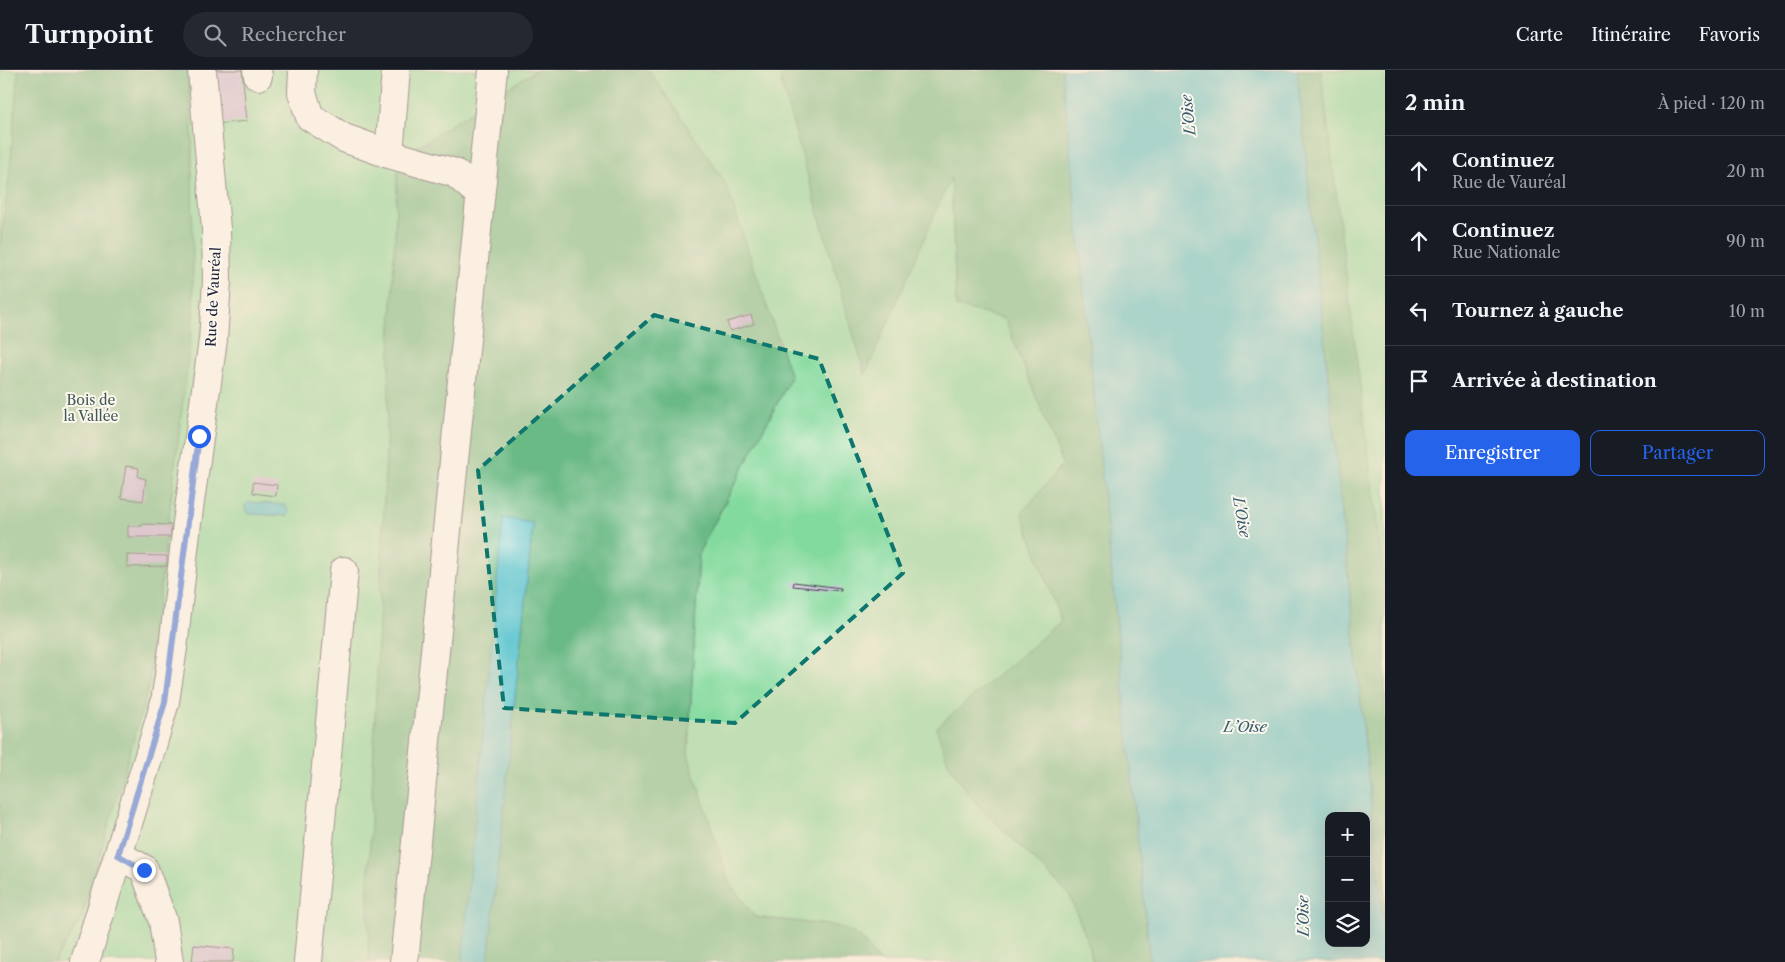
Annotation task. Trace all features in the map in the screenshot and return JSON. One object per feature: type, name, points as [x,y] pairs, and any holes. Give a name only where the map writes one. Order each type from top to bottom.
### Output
[{"type":"street","name":"Rue de Vauréal","points":[[85,962],[165,702],[173,648],[187,523],[213,340],[217,281],[216,229],[202,70]]},
{"type":"street","points":[[303,70],[302,93],[310,117],[344,138],[389,154],[455,173],[480,194]]},
{"type":"street","points":[[389,154],[396,70]]},
{"type":"street","points":[[404,962],[493,70]]},
{"type":"street","points":[[308,962],[344,571]]},
{"type":"street","points":[[118,855],[144,870],[163,921],[169,962]]},
{"type":"highlighted area","points":[[654,315],[819,359],[903,573],[735,723],[504,708],[478,470]]},
{"type":"green space","points":[[0,70],[18,70],[10,171],[0,246]]},
{"type":"green space","name":"Bois de la Vallée","points":[[18,70],[187,70],[192,127],[193,317],[148,689],[81,919],[54,962],[0,962],[0,246],[10,171]]},
{"type":"green space","points":[[187,70],[536,70],[398,159],[368,893],[369,962],[54,962],[81,919],[148,689],[193,317],[192,127]]},
{"type":"green space","points":[[536,70],[649,70],[725,182],[791,377],[699,552],[688,754],[729,883],[755,917],[837,926],[859,936],[879,962],[369,962],[368,893],[398,159]]},
{"type":"green space","points":[[649,70],[782,70],[781,82],[865,374],[951,175],[956,306],[1005,319],[1063,464],[1022,513],[1061,621],[937,729],[971,798],[1069,894],[1085,934],[1093,962],[879,962],[859,936],[837,926],[755,917],[729,883],[688,754],[699,552],[791,377]]},
{"type":"green space","points":[[782,70],[1062,70],[1150,962],[1093,962],[1085,934],[1069,894],[971,798],[949,765],[936,728],[1061,621],[1022,513],[1063,464],[1005,319],[956,306],[951,177],[865,375],[781,82]]},
{"type":"green space","points":[[1297,70],[1385,70],[1385,942]]},
{"type":"green space","points":[[1297,70],[1321,70],[1385,590],[1385,942]]},
{"type":"water","name":"L’Oise","points":[[1062,70],[1297,70],[1385,942],[1385,962],[1150,962]]},
{"type":"water","points":[[249,502],[285,505],[289,511],[288,516],[249,514],[244,507]]},
{"type":"water","points":[[503,518],[533,523],[488,962],[462,962]]},
{"type":"building","points":[[211,70],[242,70],[247,121],[216,124]]},
{"type":"building","points":[[751,315],[754,324],[730,331],[727,322]]},
{"type":"building","points":[[126,466],[139,468],[138,477],[146,479],[143,501],[121,498]]},
{"type":"building","points":[[253,482],[277,485],[276,496],[253,493]]},
{"type":"building","points":[[143,524],[171,525],[171,537],[128,537],[128,526],[142,526]]},
{"type":"building","points":[[127,555],[167,556],[167,566],[127,567]]},
{"type":"building","points":[[794,582],[841,588],[841,591],[793,586]]},
{"type":"building","points":[[194,945],[234,949],[233,962],[192,962]]},
{"type":"route","points":[[144,870],[118,855],[165,702],[199,436]]},
{"type":"water label","name":"L'Oise","points":[[1188,115]]},
{"type":"water label","name":"L'Oise","points":[[1242,517]]},
{"type":"water label","name":"L'Oise","points":[[1303,916]]}]
